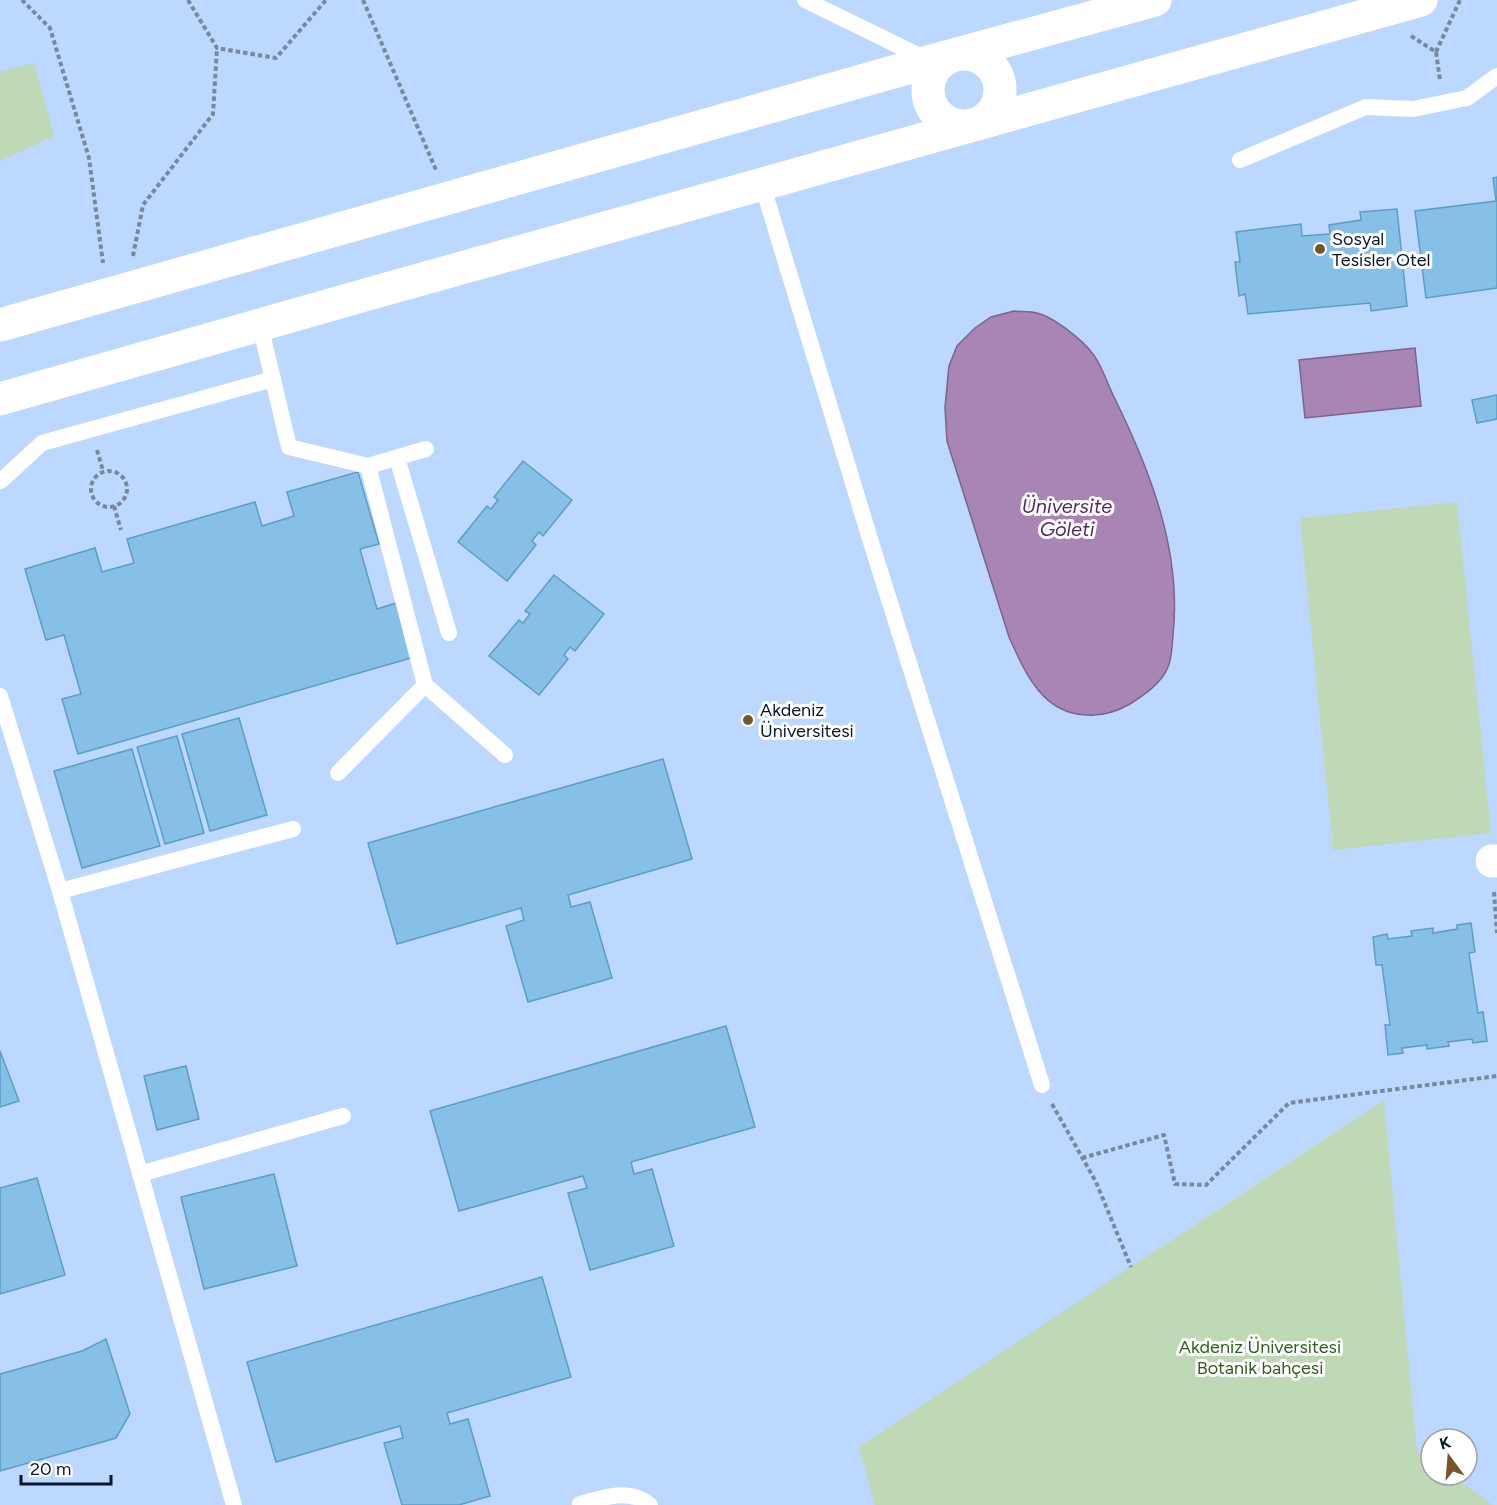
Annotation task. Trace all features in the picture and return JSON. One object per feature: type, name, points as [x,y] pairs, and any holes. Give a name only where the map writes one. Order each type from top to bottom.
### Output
[{"type":"street","points":[[0,325],[942,58],[1155,0]]},
{"type":"street","points":[[0,399],[1421,0]]},
{"type":"street","points":[[963,54],[981,58],[995,71],[999,80],[999,99],[996,108],[990,115],[974,125],[965,127],[946,123],[938,117],[929,101],[927,92],[931,73],[942,58],[963,54]]},
{"type":"lane","points":[[805,0],[942,58]]},
{"type":"lane","points":[[1240,160],[1366,107],[1413,109],[1467,98],[1497,76]]},
{"type":"lane","points":[[762,184],[1042,1085]]},
{"type":"lane","points":[[260,325],[289,447],[368,466],[426,449]]},
{"type":"lane","points":[[1,481],[42,443],[273,379]]},
{"type":"lane","points":[[397,458],[448,633]]},
{"type":"lane","points":[[368,466],[425,685],[505,755]]},
{"type":"lane","points":[[338,773],[425,685]]},
{"type":"lane","points":[[0,696],[60,891],[234,1505]]},
{"type":"lane","points":[[60,891],[293,828]]},
{"type":"lane","points":[[140,1174],[343,1116]]},
{"type":"lane","points":[[580,1504],[620,1494],[633,1496],[650,1505]]},
{"type":"path","points":[[22,0],[50,28],[89,158],[104,271],[118,291]]},
{"type":"path","points":[[118,291],[143,205],[213,114],[217,48],[188,0]]},
{"type":"path","points":[[217,48],[276,57],[326,0]]},
{"type":"path","points":[[363,0],[449,199]]},
{"type":"path","points":[[1444,103],[1436,52],[1460,0]]},
{"type":"path","points":[[1375,13],[1436,52]]},
{"type":"path","points":[[103,471],[117,472],[126,483],[125,497],[114,506],[100,505],[91,494],[92,480],[103,471]]},
{"type":"path","points":[[114,506],[121,530]]},
{"type":"path","points":[[1495,861],[1497,933]]},
{"type":"path","points":[[1082,1158],[1164,1135],[1175,1184],[1206,1185],[1289,1102],[1497,1076]]},
{"type":"path","points":[[1042,1085],[1096,1182],[1131,1268]]},
{"type":"shaded area","name":"Akdeniz Üniversitesi","points":[[0,0],[1497,0],[1497,1505],[0,1505]]},
{"type":"green space","points":[[34,63],[54,136],[0,161],[0,72]]},
{"type":"green space","points":[[1457,502],[1491,833],[1333,850],[1300,518]]},
{"type":"green space","name":"Akdeniz Üniversitesi Botanik bahçesi","points":[[1384,1100],[1417,1452],[1419,1453],[1419,1487],[1467,1487],[1493,1505],[875,1505],[859,1447]]},
{"type":"water","name":"Üniversite Göleti","points":[[1014,311],[1034,312],[1050,318],[1072,333],[1097,360],[1140,453],[1168,542],[1175,604],[1169,663],[1162,678],[1152,688],[1130,704],[1109,713],[1087,715],[1071,713],[1047,699],[1029,677],[1009,637],[947,441],[945,407],[949,366],[957,346],[975,328],[991,317]]},
{"type":"water","points":[[1415,348],[1421,406],[1305,418],[1299,360]]},
{"type":"building","points":[[1497,177],[1497,288],[1426,298],[1415,211],[1496,201],[1493,178]]},
{"type":"building","name":"Sosyal Tesisler Otel","points":[[1397,209],[1407,306],[1371,311],[1370,303],[1248,314],[1245,294],[1239,296],[1235,262],[1240,262],[1236,232],[1301,224],[1302,236],[1330,234],[1329,225],[1361,220],[1360,212]]},
{"type":"building","points":[[1497,395],[1497,419],[1477,423],[1472,400]]},
{"type":"building","points":[[523,461],[572,500],[543,536],[539,532],[532,541],[536,545],[507,581],[458,542],[487,506],[491,509],[498,500],[494,497]]},
{"type":"building","points":[[358,472],[379,544],[360,549],[377,609],[396,603],[411,658],[78,754],[62,699],[81,694],[64,635],[46,640],[25,569],[95,548],[102,572],[134,563],[127,539],[255,502],[262,526],[294,516],[287,492]]},
{"type":"building","points":[[554,575],[604,614],[575,651],[570,647],[564,655],[568,659],[539,695],[489,656],[519,620],[523,623],[530,614],[525,611]]},
{"type":"building","points":[[239,718],[267,815],[210,831],[182,734]]},
{"type":"building","points":[[177,736],[204,833],[165,844],[137,747]]},
{"type":"building","points":[[132,749],[160,846],[82,868],[54,771]]},
{"type":"building","points":[[663,759],[692,859],[568,895],[571,907],[590,902],[612,978],[528,1002],[506,926],[524,920],[521,908],[397,944],[368,843]]},
{"type":"building","points":[[1471,923],[1475,952],[1469,953],[1478,1013],[1483,1012],[1487,1041],[1473,1043],[1472,1039],[1448,1042],[1449,1046],[1427,1049],[1427,1045],[1402,1048],[1403,1053],[1388,1055],[1385,1025],[1390,1025],[1382,965],[1376,965],[1373,937],[1387,934],[1388,939],[1412,936],[1411,931],[1433,928],[1433,933],[1457,929],[1457,925]]},
{"type":"building","points":[[726,1026],[755,1127],[631,1162],[634,1174],[652,1169],[674,1246],[590,1270],[568,1193],[587,1188],[583,1176],[459,1211],[430,1111]]},
{"type":"building","points":[[0,1051],[19,1101],[0,1107]]},
{"type":"building","points":[[186,1066],[199,1119],[157,1130],[144,1076]]},
{"type":"building","points":[[274,1174],[297,1266],[204,1289],[181,1197]]},
{"type":"building","points":[[37,1178],[65,1275],[0,1294],[0,1188]]},
{"type":"building","points":[[542,1277],[571,1377],[447,1413],[450,1424],[468,1419],[490,1496],[459,1505],[402,1505],[384,1443],[403,1438],[400,1426],[276,1462],[247,1362]]},
{"type":"building","points":[[106,1339],[130,1414],[116,1438],[0,1471],[0,1374],[82,1351]]},
{"type":"place","name":"Sosyal Tesisler Otel","points":[[1320,249]]},
{"type":"place","name":"Akdeniz Üniversitesi","points":[[748,720]]}]
